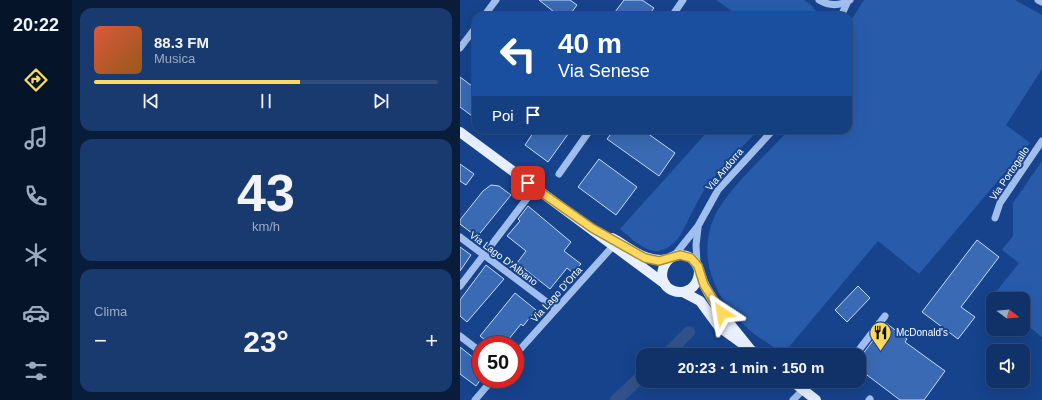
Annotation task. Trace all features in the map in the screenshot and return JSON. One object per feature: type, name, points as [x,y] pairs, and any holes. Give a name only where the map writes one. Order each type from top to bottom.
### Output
[{"type":"main road","points":[[460,132],[592,228],[645,258],[659,261],[686,256],[695,262],[704,285],[713,300],[751,348]]},
{"type":"main road","points":[[592,228],[612,246],[672,290],[683,292],[700,301],[719,327],[748,348]]},
{"type":"main road","points":[[665,284],[663,270],[672,258]]},
{"type":"main road","points":[[683,292],[694,287],[697,283],[699,269]]},
{"type":"main road","points":[[801,388],[816,400]]},
{"type":"street","points":[[487,12],[496,0]]},
{"type":"street","points":[[675,12],[683,0]]},
{"type":"street","points":[[819,0],[834,5],[849,1]]},
{"type":"street","points":[[1038,0],[1042,2]]},
{"type":"street","points":[[843,12],[849,1]]},
{"type":"street","points":[[460,48],[472,32]]},
{"type":"street","points":[[559,174],[587,134]]},
{"type":"street","name":"Via Andorra","points":[[672,258],[698,226],[718,190],[769,134]]},
{"type":"street","name":"Via Portogallo","points":[[995,218],[1000,203],[1042,141]]},
{"type":"street","points":[[460,286],[535,188]]},
{"type":"street","name":"Via Andorra","points":[[698,226],[696,245],[699,269]]},
{"type":"street","name":"Via Lago D'Albano","points":[[460,237],[556,308]]},
{"type":"street","name":"Via Lago D'Orta","points":[[524,345],[612,246]]},
{"type":"street","points":[[860,348],[885,316]]},
{"type":"street","points":[[460,336],[472,345]]},
{"type":"street","points":[[475,400],[486,388]]},
{"type":"street","points":[[793,400],[803,390]]},
{"type":"shaded area","points":[[716,0],[804,0],[817,12],[733,12]]},
{"type":"shaded area","points":[[864,0],[1015,0],[1042,15],[1042,69],[1006,125],[1030,143],[919,274],[878,241],[788,348],[775,348],[748,329],[723,300],[710,271],[708,241],[711,225],[724,200],[732,190],[785,134],[852,134],[852,19]]},
{"type":"shaded area","points":[[705,134],[754,134],[709,184],[700,197],[680,235],[672,244],[659,251],[653,251],[643,247],[620,229]]},
{"type":"shaded area","points":[[1042,161],[1042,337],[1030,328],[1030,292],[996,292],[1019,263],[1002,250],[1013,236],[1013,203]]},
{"type":"building","points":[[539,0],[570,0],[577,5],[572,12],[554,12]]},
{"type":"building","points":[[624,0],[642,0],[654,8],[651,12],[615,12]]},
{"type":"building","points":[[460,77],[472,86],[472,116],[460,107]]},
{"type":"building","points":[[532,134],[568,134],[548,162],[525,145]]},
{"type":"building","points":[[611,134],[649,134],[675,153],[659,176],[607,139]]},
{"type":"building","points":[[599,159],[637,187],[616,215],[578,187]]},
{"type":"building","points":[[460,164],[474,174],[466,185],[460,181]]},
{"type":"building","points":[[491,185],[499,186],[511,195],[477,237],[460,224],[460,220],[483,191]]},
{"type":"building","points":[[528,206],[571,242],[564,251],[581,264],[573,273],[567,268],[550,289],[517,263],[526,251],[507,236],[520,221],[518,219]]},
{"type":"building","points":[[977,240],[999,257],[961,307],[975,317],[958,339],[922,312]]},
{"type":"building","points":[[460,247],[471,255],[460,271]]},
{"type":"building","points":[[486,265],[504,279],[467,322],[460,316],[460,300]]},
{"type":"building","points":[[858,286],[870,298],[847,322],[835,310]]},
{"type":"building","points":[[515,293],[536,310],[523,326],[521,324],[511,336],[480,336]]},
{"type":"building","points":[[886,323],[907,339],[905,342],[945,371],[924,400],[900,400],[866,374],[866,350]]},
{"type":"building","points":[[460,347],[472,357],[472,383],[460,374]]},
{"type":"waterway","points":[[673,348],[689,332]]},
{"type":"waterway","points":[[616,400],[636,381]]},
{"type":"place","name":"McDonald's","points":[[881,352]]},
{"type":"route","points":[[528,183],[592,228],[645,258],[653,261],[659,261],[669,260],[674,256],[680,255],[691,258],[698,266],[704,285],[722,313]]}]
